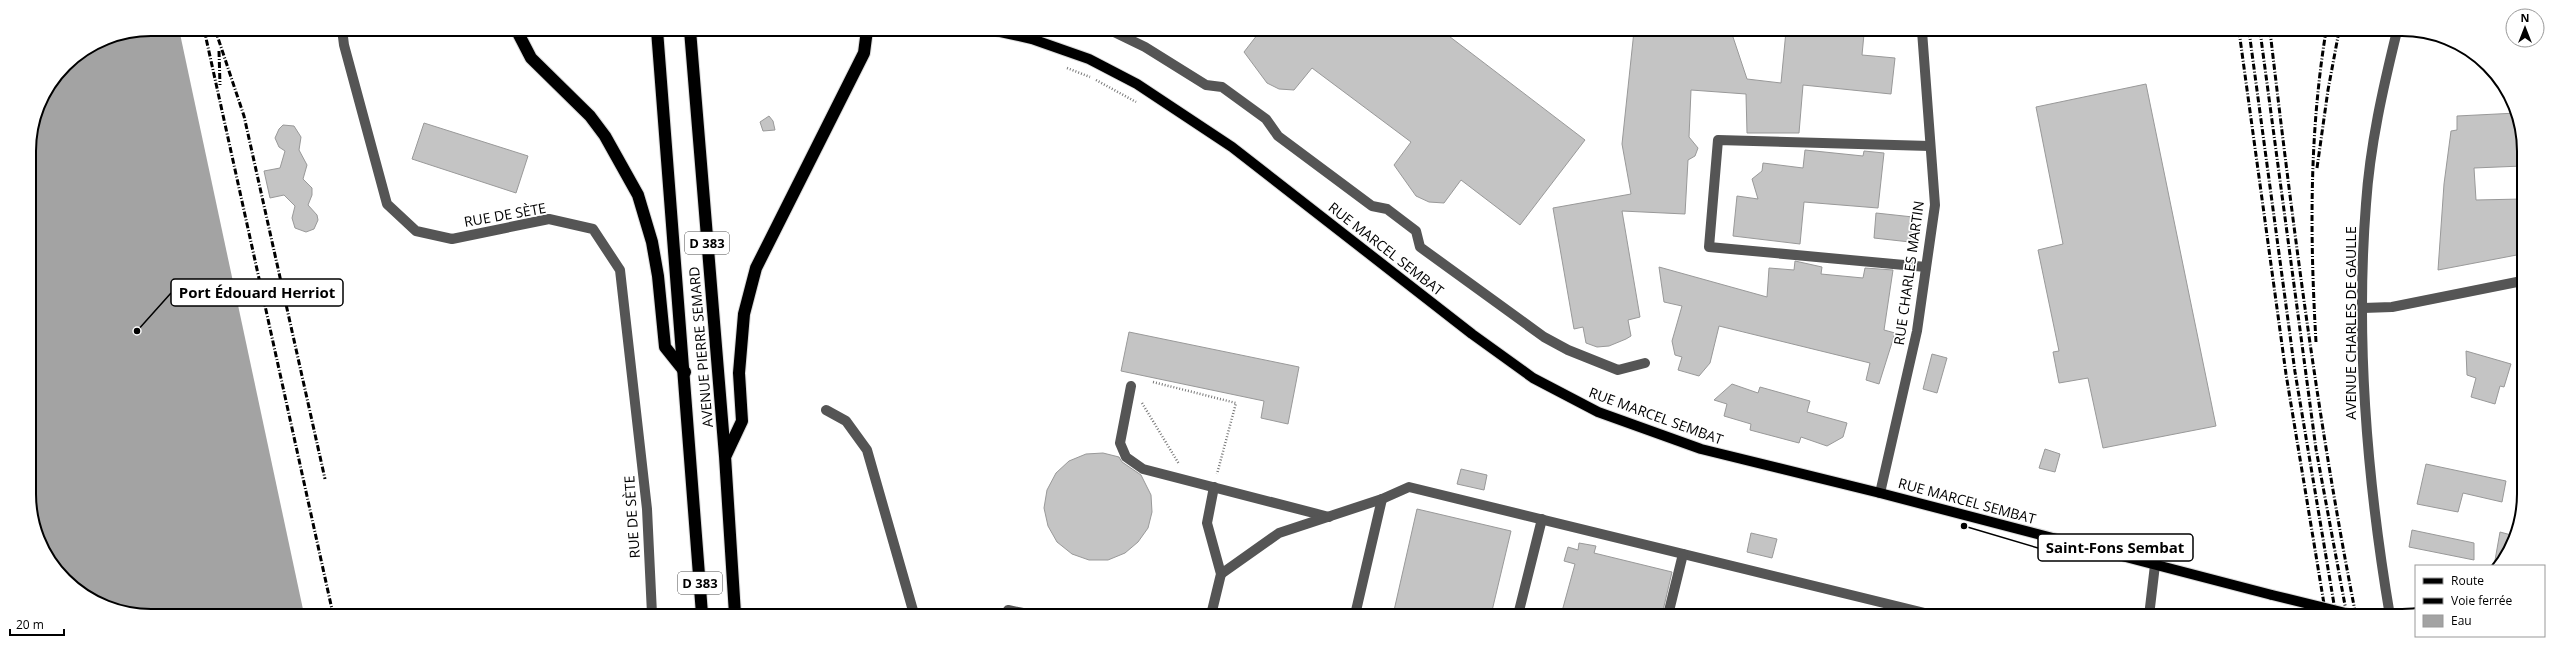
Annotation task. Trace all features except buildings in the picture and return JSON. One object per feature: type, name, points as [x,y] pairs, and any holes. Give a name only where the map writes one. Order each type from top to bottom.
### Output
[{"type":"highway","points":[[520,36],[532,58],[590,116],[605,136],[638,195],[652,242],[665,347],[685,372]]},
{"type":"highway","name":"AVENUE PIERRE SEMARD","points":[[657,36],[685,372],[702,609]]},
{"type":"highway","name":"AVENUE PIERRE SEMARD","points":[[690,36],[725,456],[735,609]]},
{"type":"highway","points":[[725,456],[742,421],[739,373],[744,314],[756,268],[864,54],[866,36]]},
{"type":"main road","name":"RUE MARCEL SEMBAT","points":[[1018,36],[1032,39],[1089,59],[1137,84],[1232,147],[1472,334],[1533,378],[1598,412],[1701,450],[1880,493],[2329,609]]},
{"type":"street","name":"RUE DE SÈTE","points":[[343,36],[387,204],[416,231],[452,239],[549,219],[593,229],[620,270],[647,509],[652,609]]},
{"type":"street","points":[[1122,36],[1145,47],[1206,84],[1222,87],[1266,119],[1283,140],[1372,206],[1387,209],[1416,231],[1420,247],[1544,337],[1568,350],[1618,370],[1645,363]]},
{"type":"street","name":"RUE CHARLES MARTIN","points":[[1880,493],[1917,331],[1935,205],[1922,36]]},
{"type":"street","name":"AVENUE CHARLES DE GAULLE","points":[[2389,609],[2376,533],[2367,453],[2363,308],[2366,203],[2376,122],[2396,36]]},
{"type":"street","points":[[1926,267],[1709,247],[1718,140],[1930,146]]},
{"type":"street","points":[[2363,308],[2392,307],[2517,282]]},
{"type":"street","points":[[1131,386],[1120,443],[1126,457],[1143,469],[1329,517]]},
{"type":"street","points":[[826,410],[846,421],[867,450],[913,609]]},
{"type":"street","points":[[1212,609],[1221,574],[1207,523],[1214,487]]},
{"type":"street","points":[[1221,574],[1279,533],[1382,499],[1409,487],[1908,609]]},
{"type":"street","points":[[1356,609],[1382,499]]},
{"type":"street","points":[[1520,609],[1542,519]]},
{"type":"street","points":[[1669,609],[1683,554]]},
{"type":"street","points":[[2150,609],[2155,565]]},
{"type":"path","points":[[1153,382],[1236,404],[1214,487]]},
{"type":"path","points":[[1131,386],[1189,481]]},
{"type":"water","points":[[180,36],[303,609],[151,609],[128,607],[114,603],[93,594],[70,575],[60,564],[51,552],[38,517],[36,494],[36,143],[40,121],[51,93],[60,81],[75,64],[93,51],[114,42],[136,37]]},
{"type":"railway","points":[[206,36],[332,609]]},
{"type":"railway","points":[[217,36],[244,116],[325,479]]},
{"type":"railway","points":[[2240,36],[2286,374],[2325,609]]},
{"type":"railway","points":[[2250,36],[2295,372],[2335,609]]},
{"type":"railway","points":[[2261,36],[2316,449],[2346,609]]},
{"type":"railway","points":[[2271,36],[2307,325],[2342,543],[2355,609]]},
{"type":"railway","points":[[2316,342],[2312,186],[2316,109],[2325,36]]},
{"type":"railway","points":[[2317,168],[2328,90],[2338,36]]},
{"type":"railway","points":[[219,51],[220,85]]},
{"type":"place","name":"Port Édouard Herriot","points":[[137,331]]},
{"type":"place","name":"Saint-Fons Sembat","points":[[1964,526]]}]
